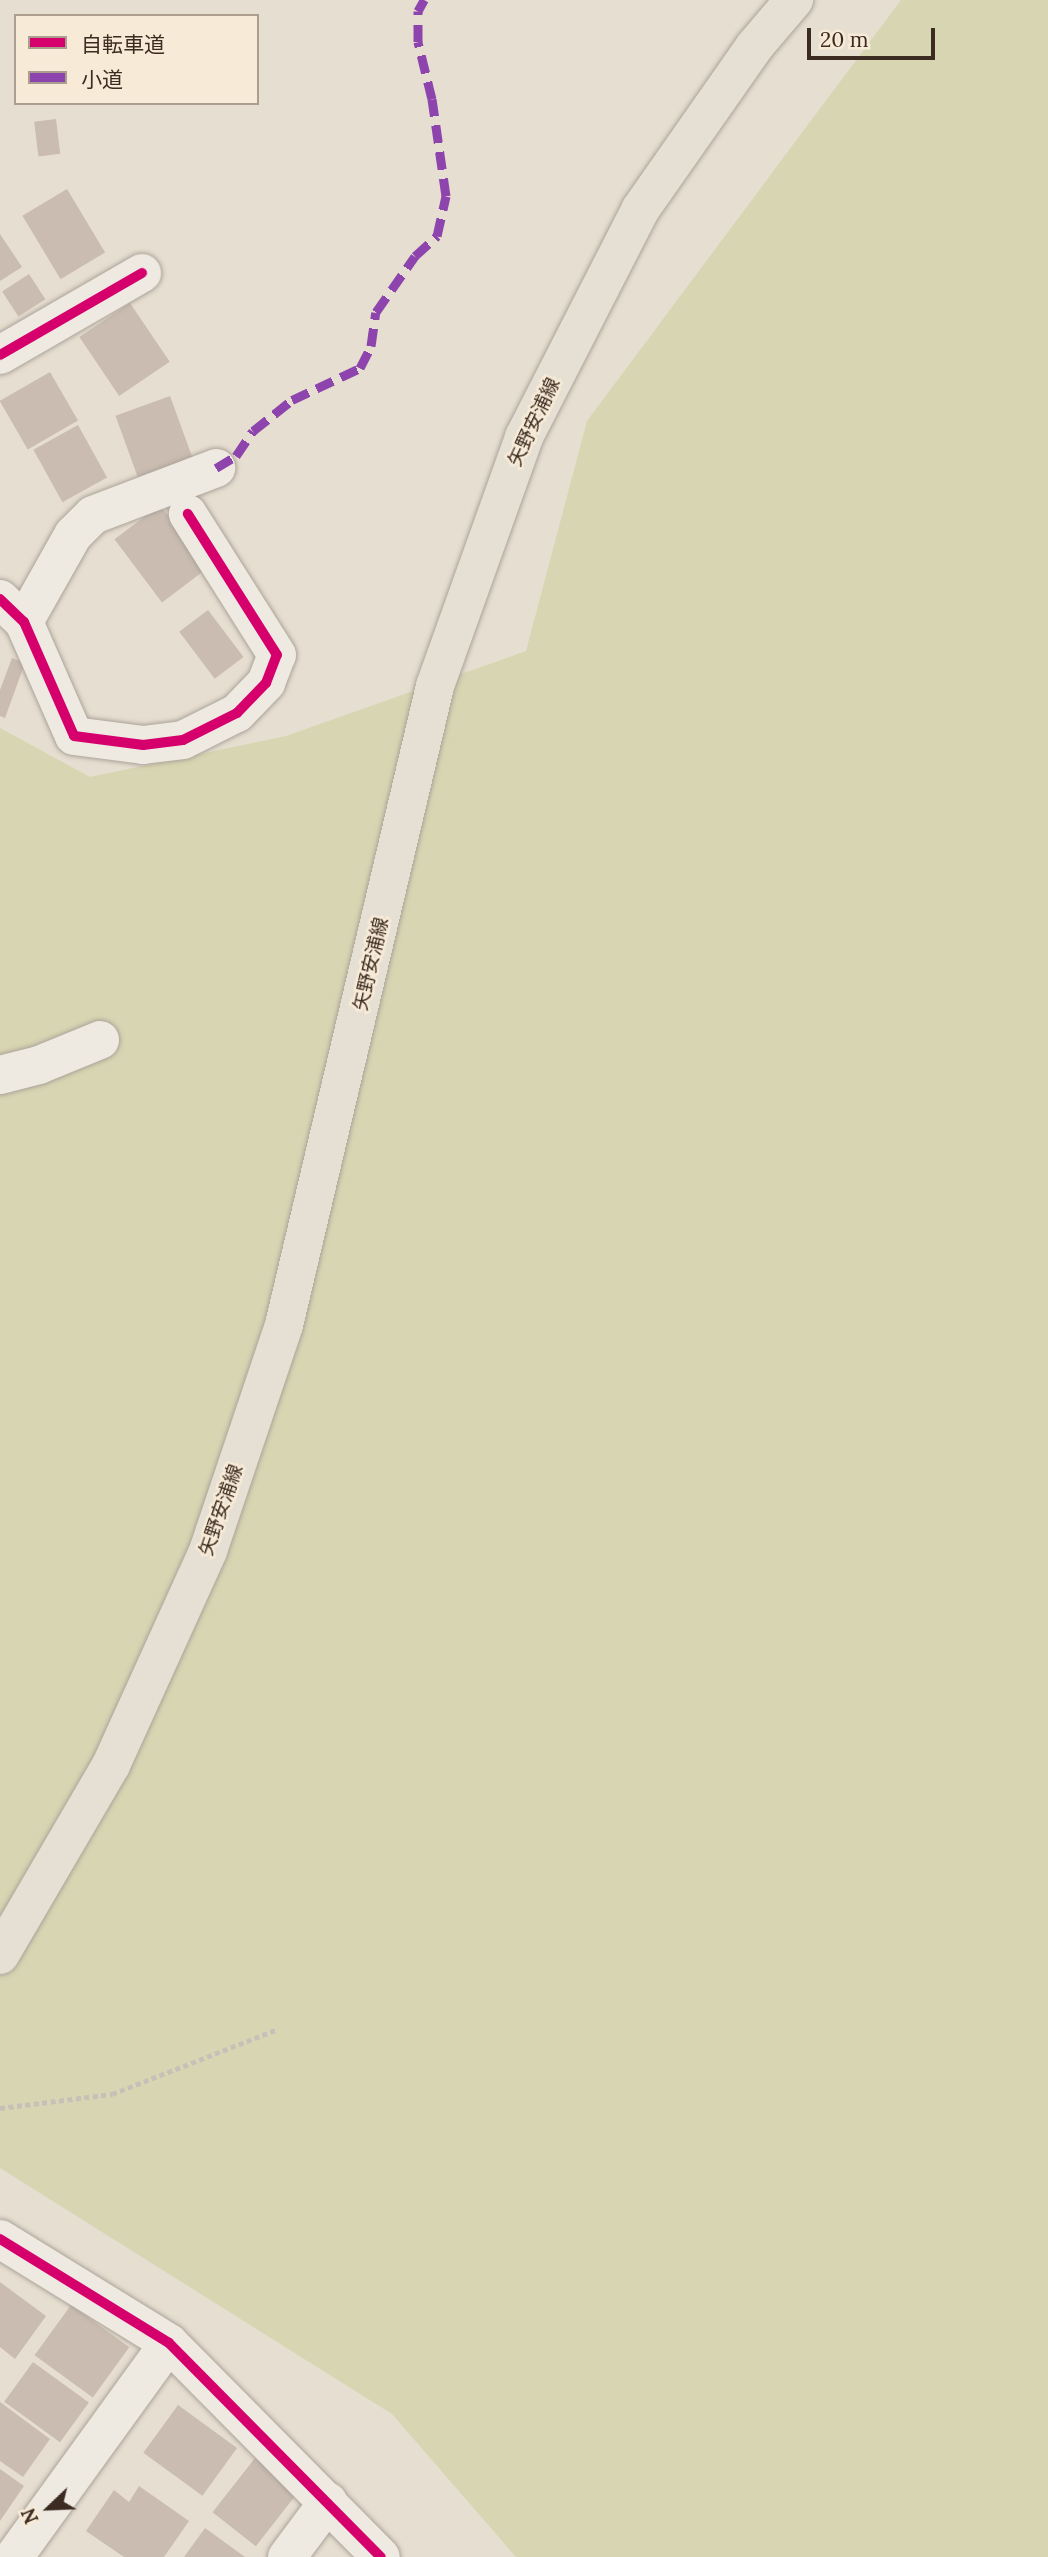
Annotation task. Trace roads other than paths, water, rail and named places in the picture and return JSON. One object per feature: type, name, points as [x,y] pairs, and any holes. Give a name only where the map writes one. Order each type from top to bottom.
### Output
[{"type":"main road","name":"矢野安浦線","points":[[0,1955],[111,1765],[212,1538],[284,1325],[435,686],[524,437],[640,210],[754,47],[794,0]]},
{"type":"street","points":[[0,355],[142,273]]},
{"type":"street","points":[[188,514],[277,655],[266,684],[237,713],[183,740],[143,745],[74,736],[12,610],[73,535],[93,515],[216,468]]},
{"type":"street","points":[[0,1075],[39,1065],[100,1040]]},
{"type":"street","points":[[0,2239],[169,2343],[381,2557]]},
{"type":"street","points":[[14,2557],[169,2343]]},
{"type":"street","points":[[287,2557],[328,2502]]}]
